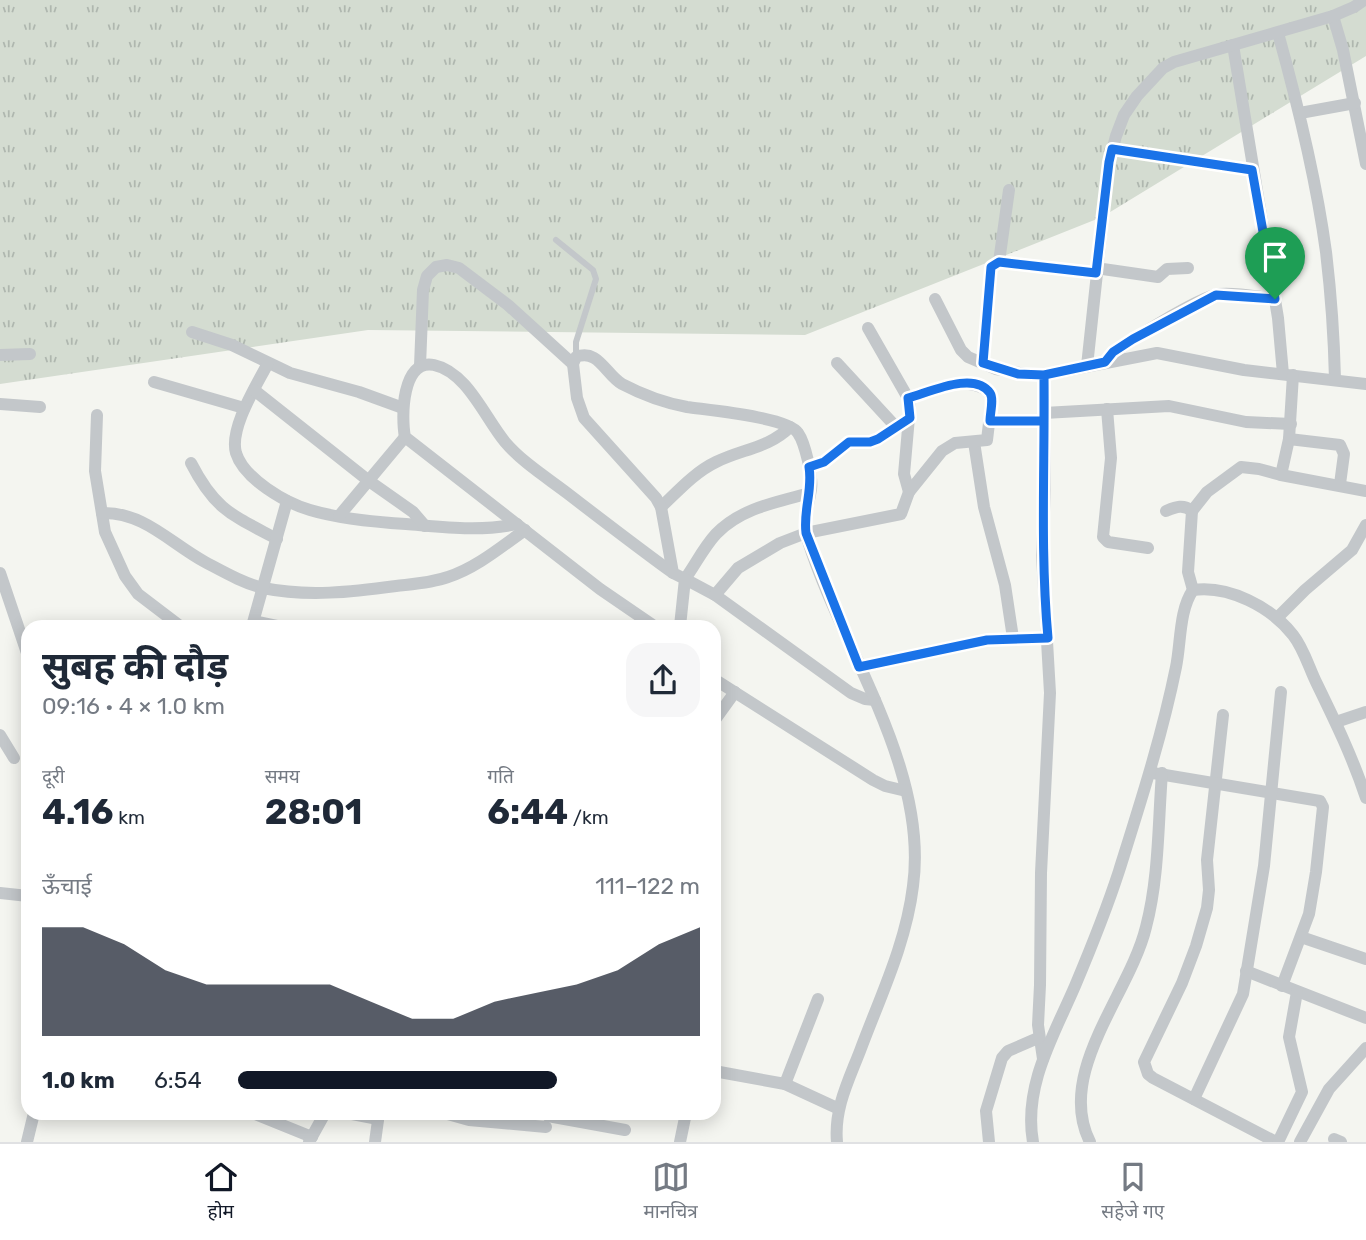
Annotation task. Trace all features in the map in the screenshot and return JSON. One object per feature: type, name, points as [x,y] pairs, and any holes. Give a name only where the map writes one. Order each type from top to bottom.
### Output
[{"type":"street","points":[[1087,366],[1109,162],[1124,115],[1137,96],[1163,68],[1190,56],[1333,16],[1364,0]]},
{"type":"street","points":[[1333,16],[1355,103],[1366,164]]},
{"type":"street","points":[[1278,33],[1300,113],[1325,249],[1331,298],[1335,379]]},
{"type":"street","points":[[1233,45],[1288,375],[1291,424],[1281,475]]},
{"type":"street","points":[[1300,113],[1355,103]]},
{"type":"street","points":[[1112,149],[1252,170]]},
{"type":"street","points":[[999,262],[1009,190]]},
{"type":"street","points":[[983,363],[991,267],[999,262],[1158,277],[1167,269],[1188,268]]},
{"type":"street","points":[[420,366],[423,290],[428,276],[436,267],[447,265],[459,268],[575,360],[577,398],[584,418],[656,498],[661,507],[679,576],[680,620]]},
{"type":"street","points":[[1105,362],[1113,352],[1133,339],[1216,295],[1275,299]]},
{"type":"street","points":[[935,299],[961,350],[968,357],[1018,374],[1044,375],[1157,353],[1244,370],[1366,384]]},
{"type":"street","points":[[868,328],[908,398],[910,418],[904,474],[909,492]]},
{"type":"street","points":[[192,332],[232,345],[312,381],[359,391],[403,408]]},
{"type":"street","points":[[0,355],[30,354]]},
{"type":"street","points":[[575,360],[590,355],[621,384],[669,402],[742,414],[790,426],[800,435],[811,480],[804,520],[806,533],[859,667],[886,726],[906,791],[914,829],[914,883],[910,909],[893,969],[837,1108],[836,1142]]},
{"type":"street","points":[[268,363],[244,408],[236,434],[235,451],[243,467],[287,501],[310,510],[340,516],[425,526],[478,529],[521,527]]},
{"type":"street","points":[[837,363],[896,427]]},
{"type":"street","points":[[340,516],[405,437],[403,408],[411,375],[420,366],[431,364],[445,369],[477,401],[508,445],[533,467],[679,576],[715,595],[851,693],[875,700]]},
{"type":"street","points":[[1043,1059],[1038,1038],[1041,873],[1050,693],[1042,568],[1044,375]]},
{"type":"street","points":[[154,382],[244,408]]},
{"type":"street","points":[[715,595],[738,568],[780,543],[806,533],[896,517],[901,514],[909,492],[948,446],[987,440],[992,398],[990,393],[979,386],[961,382],[950,383],[908,398]]},
{"type":"street","points":[[254,390],[369,481],[413,512],[425,526]]},
{"type":"street","points":[[0,404],[40,407]]},
{"type":"street","points":[[990,421],[1107,409],[1169,406],[1246,422],[1291,424]]},
{"type":"street","points":[[1107,409],[1111,458],[1103,537],[1108,542],[1148,548]]},
{"type":"street","points":[[97,415],[95,471],[105,532],[125,576],[138,594],[172,620]]},
{"type":"street","points":[[809,467],[824,462],[849,442],[870,442],[910,418]]},
{"type":"street","points":[[661,507],[703,469],[718,460],[774,441],[790,426]]},
{"type":"street","points":[[405,437],[600,589],[645,620]]},
{"type":"street","points":[[1289,439],[1340,445],[1344,454],[1339,485]]},
{"type":"street","points":[[974,442],[984,507],[1005,585],[1013,638]]},
{"type":"street","points":[[191,463],[203,487],[219,506],[277,539]]},
{"type":"street","points":[[1032,1142],[1031,1107],[1043,1059],[1103,919],[1155,773],[1186,604],[1194,590],[1188,572],[1192,511],[1207,492],[1241,467],[1366,491]]},
{"type":"street","points":[[679,576],[714,536],[743,514],[810,492]]},
{"type":"street","points":[[254,620],[287,501]]},
{"type":"street","points":[[1166,511],[1186,506],[1192,511]]},
{"type":"street","points":[[102,513],[131,516],[150,525],[201,559],[238,579],[263,587],[325,593],[426,583],[448,577],[468,569],[521,527]]},
{"type":"street","points":[[1277,618],[1352,550],[1366,524]]},
{"type":"street","points":[[0,573],[21,635]]},
{"type":"street","points":[[1194,590],[1214,589],[1244,599],[1277,618],[1295,636],[1336,722],[1361,766],[1366,798]]},
{"type":"street","points":[[859,667],[955,645],[1013,638],[1048,638]]},
{"type":"street","points":[[721,683],[873,780],[906,791]]},
{"type":"street","points":[[721,709],[735,692]]},
{"type":"street","points":[[1194,1099],[1243,994],[1264,866],[1281,692]]},
{"type":"street","points":[[1336,722],[1366,712]]},
{"type":"street","points":[[1223,715],[1207,860],[1207,908],[1182,983],[1144,1062],[1148,1074],[1277,1142],[1303,1092],[1289,1037],[1297,992]]},
{"type":"street","points":[[0,735],[14,758]]},
{"type":"street","points":[[1155,773],[1320,801],[1323,807],[1309,914],[1282,986]]},
{"type":"street","points":[[1082,1142],[1090,1142],[1080,1115],[1083,1082],[1101,1031],[1146,930],[1154,880],[1155,773]]},
{"type":"street","points":[[0,893],[21,895]]},
{"type":"street","points":[[1301,937],[1366,959]]},
{"type":"street","points":[[1246,971],[1366,1018]]},
{"type":"street","points":[[785,1083],[818,999]]},
{"type":"street","points":[[989,1142],[986,1111],[1002,1058],[1008,1051],[1038,1038]]},
{"type":"street","points":[[1300,1142],[1329,1089],[1366,1048]]},
{"type":"street","points":[[721,1072],[785,1083],[837,1108]]},
{"type":"street","points":[[27,1142],[32,1120]]},
{"type":"street","points":[[268,1120],[310,1139],[321,1120]]},
{"type":"street","points":[[375,1142],[378,1120]]},
{"type":"street","points":[[466,1120],[508,1120]]},
{"type":"street","points":[[543,1142],[547,1120]]},
{"type":"street","points":[[598,1120],[625,1130]]},
{"type":"street","points":[[680,1142],[685,1120]]},
{"type":"lane","points":[[556,240],[593,270],[596,279],[576,342],[575,360]]},
{"type":"green space","points":[[0,0],[1366,0],[1366,56],[1102,217],[805,335],[368,330],[0,384]]},
{"type":"route","points":[[1275,299],[1216,295],[1133,339],[1113,352],[1105,362],[1044,375],[1044,421],[990,421],[992,398],[987,390],[961,382],[950,383],[937,390],[908,398],[910,418],[878,439],[870,442],[849,442],[824,462],[809,467],[811,490],[804,520],[808,542],[859,667],[987,640],[1048,638],[1042,555],[1045,490],[1044,375],[1018,374],[983,363],[991,267],[999,262],[1096,273],[1112,149],[1252,170],[1275,299]]}]
